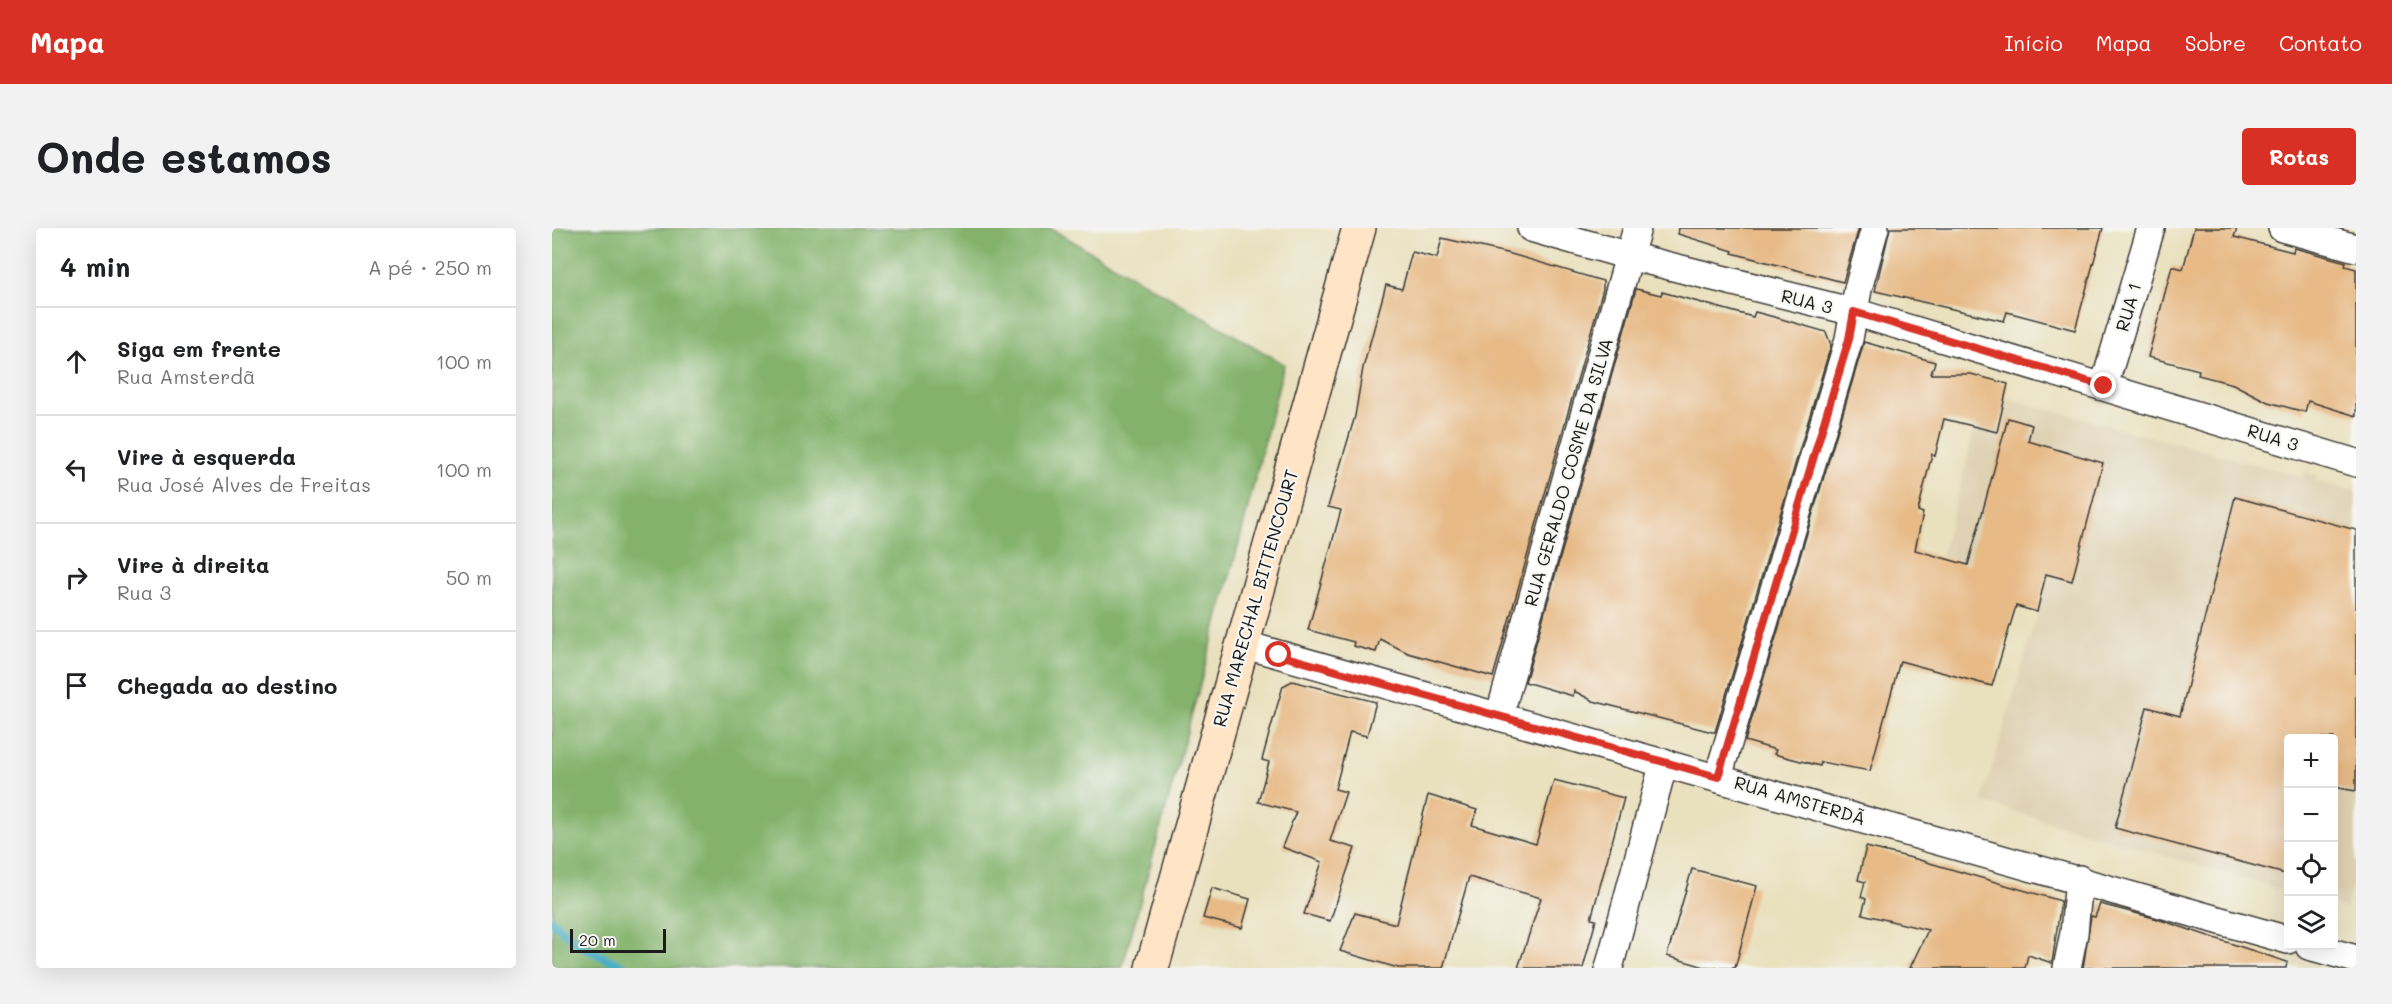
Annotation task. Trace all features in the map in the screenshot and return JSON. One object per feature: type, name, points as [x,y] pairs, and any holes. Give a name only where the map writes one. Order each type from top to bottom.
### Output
[{"type":"main road","name":"RUA MARECHAL BITTENCOURT","points":[[1152,968],[1359,228]]},
{"type":"street","name":"RUA 3","points":[[1532,228],[1629,256],[1854,312],[2356,463]]},
{"type":"street","name":"RUA GERALDO COSME DA SILVA","points":[[1498,717],[1637,228]]},
{"type":"street","points":[[1718,777],[1849,339],[1859,287],[1875,228]]},
{"type":"street","name":"RUA 1","points":[[2104,386],[2151,228]]},
{"type":"street","points":[[2282,228],[2356,249]]},
{"type":"street","name":"RUA AMSTERDÃ","points":[[1242,644],[2284,939]]},
{"type":"street","points":[[1609,968],[1664,762]]},
{"type":"street","points":[[2067,968],[2074,933],[2079,879]]},
{"type":"street","points":[[2326,950],[2356,959]]},
{"type":"shaded area","points":[[2002,397],[2303,477],[2304,472],[2316,475],[2316,481],[2356,492],[2356,871],[2346,909],[2338,906],[2338,734],[2284,734],[2284,891],[1982,802],[2046,584],[1941,557],[1982,403]]},
{"type":"green space","points":[[552,228],[1050,228],[1284,364],[1239,543],[1122,968],[552,968]]},
{"type":"building","points":[[1679,228],[1859,228],[1843,282],[1732,253],[1733,251],[1678,234]]},
{"type":"building","points":[[1890,228],[2103,228],[2075,330],[2007,312],[2004,321],[1875,291]]},
{"type":"building","points":[[2194,228],[2237,228],[2234,237],[2293,252],[2294,248],[2346,262],[2345,266],[2356,269],[2356,416],[2308,401],[2305,412],[2268,402],[2233,384],[2198,375],[2199,370],[2148,357],[2172,266],[2183,269]]},
{"type":"building","points":[[1442,238],[1511,254],[1603,281],[1603,289],[1493,677],[1408,653],[1380,639],[1376,652],[1353,646],[1354,642],[1308,630],[1341,510],[1328,507],[1355,416],[1363,368],[1386,285],[1402,289],[1412,252],[1437,258]]},
{"type":"building","points":[[1636,289],[1661,295],[1662,292],[1753,317],[1755,312],[1778,318],[1826,332],[1831,345],[1715,732],[1593,701],[1574,691],[1573,696],[1525,682]]},
{"type":"building","points":[[1864,342],[1935,362],[1931,374],[1971,374],[2008,384],[1997,432],[1944,419],[1935,456],[1932,454],[1918,511],[1923,513],[1915,550],[1968,565],[2008,418],[2032,425],[2028,441],[2103,463],[2072,581],[2046,574],[2037,612],[2016,606],[1992,686],[1900,661],[1870,771],[1821,762],[1820,766],[1774,754],[1776,750],[1745,741]]},
{"type":"building","points":[[2235,497],[2356,530],[2356,791],[2338,788],[2338,734],[2284,734],[2284,874],[2115,828],[2147,707],[2180,716]]},
{"type":"building","points":[[1292,681],[1376,702],[1367,736],[1350,732],[1335,789],[1346,792],[1330,841],[1355,848],[1330,921],[1304,914],[1322,862],[1282,847],[1296,812],[1258,802],[1269,762],[1262,760],[1269,734],[1283,686]]},
{"type":"building","points":[[1554,780],[1624,798],[1591,919],[1596,920],[1583,968],[1518,968],[1541,898],[1469,877],[1443,968],[1398,968],[1340,951],[1355,913],[1396,924],[1428,795],[1477,810],[1472,825],[1536,844]]},
{"type":"building","points":[[1866,847],[2061,901],[2052,963],[2028,955],[2025,968],[1910,968],[1928,930],[1862,914],[1866,899],[1861,897],[1865,882],[1858,880]]},
{"type":"building","points":[[1692,869],[1757,886],[1735,968],[1708,968],[1667,956]]},
{"type":"building","points":[[1212,888],[1250,899],[1242,928],[1203,918]]},
{"type":"building","points":[[2100,904],[2154,918],[2287,962],[2286,968],[2083,968],[2091,916],[2095,917]]},
{"type":"waterway","points":[[552,921],[579,945],[626,968]]},
{"type":"route","points":[[1279,655],[1718,777],[1849,339],[1854,312],[2104,386]]}]
